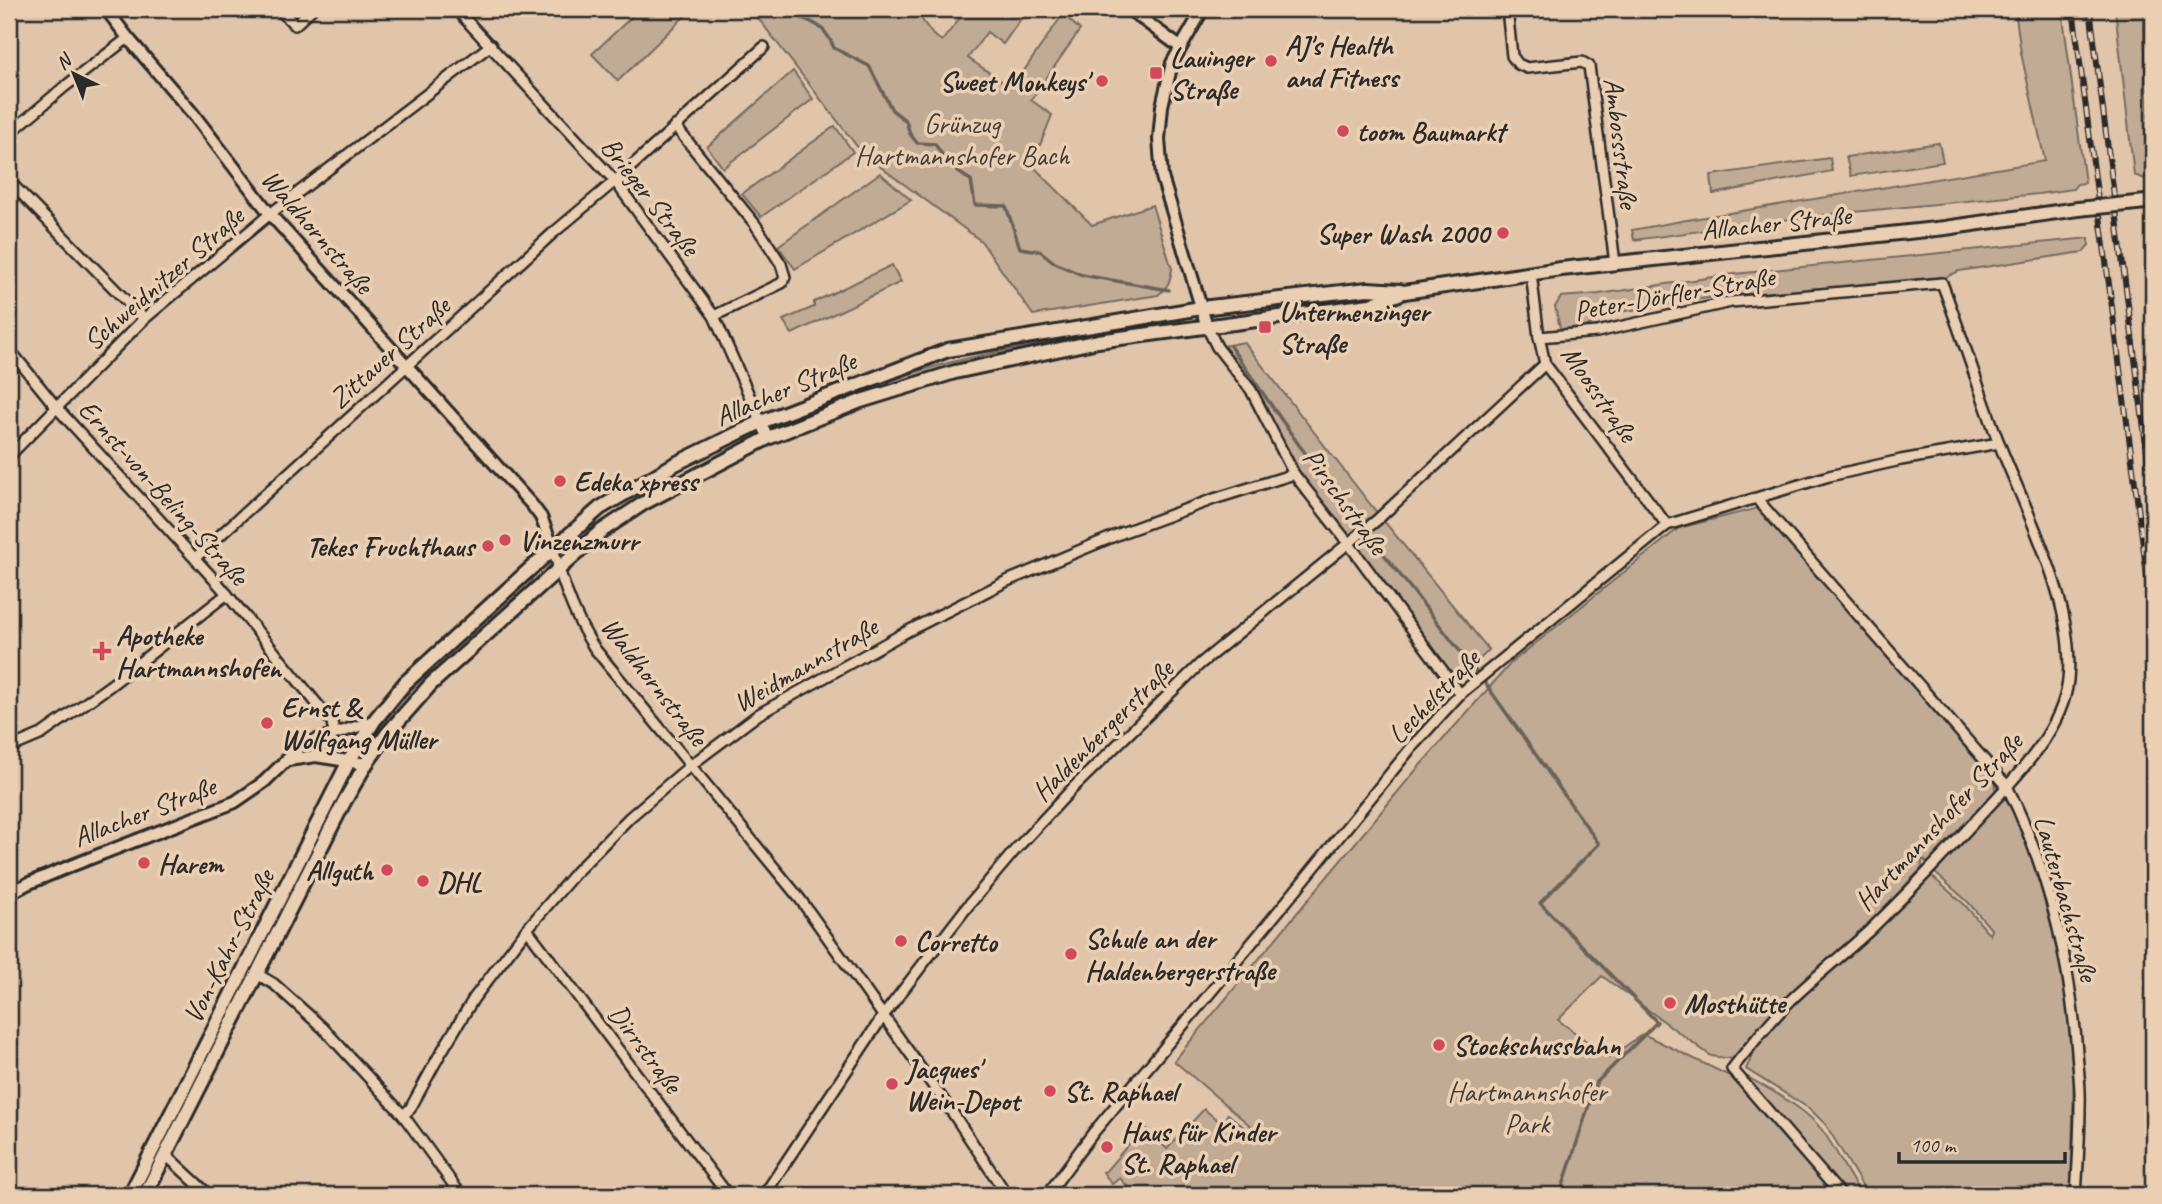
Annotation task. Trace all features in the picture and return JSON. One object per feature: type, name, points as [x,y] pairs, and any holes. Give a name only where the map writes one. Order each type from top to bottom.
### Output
[{"type":"main road","name":"Allacher Straße","points":[[387,734],[431,684],[600,532],[623,515],[768,438],[862,401],[955,372],[1098,341],[1370,305],[1404,292],[1531,273],[1945,228],[2078,209],[2150,202]]},
{"type":"main road","name":"Allacher Straße","points":[[374,721],[405,683],[429,660],[553,548],[609,503],[675,464],[761,422],[948,350],[1201,308],[1368,289],[1404,292]]},
{"type":"main road","name":"Von-Kahr-Straße","points":[[130,1195],[349,761],[374,721]]},
{"type":"main road","name":"Von-Kahr-Straße","points":[[145,1195],[344,802],[387,734]]},
{"type":"street","name":"Waldhornstraße","points":[[106,9],[194,116],[270,215],[532,505],[541,517],[588,638],[800,899],[1007,1195]]},
{"type":"street","points":[[279,9],[295,25],[312,9]]},
{"type":"street","name":"Brieger Straße","points":[[456,9],[615,181],[715,316],[768,438]]},
{"type":"street","points":[[1129,9],[1180,47]]},
{"type":"street","points":[[1203,9],[1172,63],[1160,122],[1160,161],[1170,207],[1207,327]]},
{"type":"street","name":"Ambossstraße","points":[[1507,9],[1512,56],[1518,64],[1527,68],[1582,62],[1588,65],[1615,263]]},
{"type":"street","points":[[9,134],[128,38]]},
{"type":"street","name":"Schweidnitzer Straße","points":[[9,456],[144,319],[270,215],[491,46]]},
{"type":"street","name":"Zittauer Straße","points":[[195,558],[552,234],[764,47]]},
{"type":"street","points":[[675,126],[755,225],[781,264],[785,277],[782,283],[715,316]]},
{"type":"street","points":[[9,181],[144,319]]},
{"type":"street","name":"Moosstraße","points":[[1531,273],[1545,364],[1667,525]]},
{"type":"street","name":"Peter-Dörfler-Straße","points":[[1539,337],[1597,332],[1731,302],[1942,283]]},
{"type":"street","name":"Hartmannshofer Straße","points":[[1841,1195],[1732,1069],[1757,1036],[1789,1003],[1887,912],[2007,786],[2050,732],[2062,707],[2068,680],[2065,624],[2056,591],[1942,283]]},
{"type":"street","name":"Pirschstraße","points":[[1207,327],[1217,347],[1251,390],[1294,474],[1460,694]]},
{"type":"street","name":"Ernst-von-Beling-Straße","points":[[9,349],[57,408],[227,594],[332,722],[334,734]]},
{"type":"street","name":"Haldenbergerstraße","points":[[764,1195],[883,1016],[967,907],[1073,788],[1200,664],[1377,520],[1545,364]]},
{"type":"street","name":"Lechelstraße","points":[[1047,1195],[1093,1133],[1411,748],[1460,694],[1667,525],[1829,476],[2000,443]]},
{"type":"street","name":"Weidmannstraße","points":[[403,1115],[410,1109],[474,998],[527,929],[576,872],[630,817],[691,765],[759,714],[907,631],[1007,581],[1124,532],[1214,499],[1294,474]]},
{"type":"street","name":"Lauterbachstraße","points":[[1757,499],[2007,786],[2037,856],[2061,939],[2073,1003],[2081,1104],[2076,1195]]},
{"type":"street","points":[[9,748],[42,734],[111,685],[227,594]]},
{"type":"street","name":"Allacher Straße","points":[[9,894],[73,865],[235,802],[264,782],[302,745],[374,721]]},
{"type":"street","points":[[288,760],[316,756],[366,764]]},
{"type":"street","name":"Dirrstraße","points":[[527,929],[728,1195]]},
{"type":"street","points":[[257,974],[274,984],[323,1028],[403,1115],[461,1195]]},
{"type":"street","points":[[166,1155],[209,1195]]},
{"type":"green space","points":[[640,9],[692,9],[618,81],[592,54]]},
{"type":"green space","name":"Grünzug Hartmannshofer Bach","points":[[751,9],[927,9],[920,17],[933,35],[942,41],[967,9],[1028,9],[1003,44],[987,32],[968,58],[1012,88],[1063,14],[1080,30],[1031,100],[1052,115],[1032,165],[1092,225],[1152,205],[1172,269],[1166,287],[1158,295],[1033,315],[981,241],[863,154]]},
{"type":"green space","points":[[2015,9],[2062,9],[2085,183],[2077,184],[2073,189],[2038,194],[1813,216],[1634,240],[1632,230],[2045,161],[2021,53]]},
{"type":"green space","points":[[2115,9],[2143,9],[2153,178],[2145,179],[2134,175]]},
{"type":"green space","points":[[793,71],[813,99],[723,168],[707,147]]},
{"type":"green space","points":[[835,126],[853,152],[761,217],[742,194]]},
{"type":"green space","points":[[1939,143],[1943,162],[1851,176],[1846,157]]},
{"type":"green space","points":[[1830,158],[1832,171],[1713,194],[1711,175]]},
{"type":"green space","points":[[880,173],[911,200],[795,269],[778,246]]},
{"type":"green space","points":[[2089,238],[2089,245],[2083,252],[1959,271],[1942,279],[1721,296],[1607,314],[1586,327],[1561,332],[1555,307],[1561,297],[1734,274]]},
{"type":"green space","points":[[892,265],[901,282],[792,334],[783,320],[814,307],[814,302]]},
{"type":"green space","points":[[1184,320],[1185,323],[1067,340],[1055,347],[798,423],[795,417],[893,380],[952,362],[1039,344]]},
{"type":"green space","points":[[1244,342],[1370,504],[1489,650],[1458,681],[1296,471],[1253,386],[1223,346]]},
{"type":"green space","name":"Hartmannshofer Park","points":[[1758,508],[1984,766],[1996,782],[1995,792],[2009,802],[2032,857],[2056,941],[2068,1004],[2074,1072],[2071,1195],[1868,1195],[1826,1125],[1810,1109],[1746,1069],[1759,1041],[1929,874],[1965,905],[1990,935],[1991,929],[1968,902],[1922,858],[1922,868],[1866,927],[1783,1002],[1733,1059],[1711,1056],[1602,976],[1558,1020],[1609,1058],[1643,1034],[1738,1080],[1836,1195],[1135,1195],[1120,1178],[1112,1184],[1103,1172],[1144,1126],[1167,1149],[1204,1109],[1221,1123],[1228,1114],[1252,1134],[1259,1133],[1174,1061],[1416,770],[1511,663],[1679,528]]},
{"type":"green space","points":[[531,579],[532,582],[467,640],[460,654],[376,744],[366,748],[421,679]]},
{"type":"green space","points":[[1748,1077],[1788,1100],[1815,1122],[1828,1138],[1862,1195],[1845,1195],[1746,1080]]},
{"type":"waterway","points":[[784,9],[819,26],[834,48],[869,66],[892,110],[906,121],[910,134],[917,143],[935,144],[950,165],[971,180],[975,205],[1006,206],[1020,248],[1040,251],[1055,263],[1082,275],[1169,290]]},
{"type":"waterway","points":[[1230,346],[1299,445],[1359,522]]},
{"type":"waterway","points":[[1372,539],[1477,673]]},
{"type":"waterway","points":[[1483,680],[1599,844],[1540,903],[1657,1022],[1596,1083],[1560,1195]]},
{"type":"railway","points":[[2073,9],[2153,621]]},
{"type":"railway","points":[[2090,9],[2153,499]]},
{"type":"place","name":"AJ's Health and Fitness","points":[[1271,61]]},
{"type":"place","name":"Lauinger Straße","points":[[1156,73]]},
{"type":"place","name":"Sweet Monkeys'","points":[[1102,81]]},
{"type":"place","name":"toom Baumarkt","points":[[1343,131]]},
{"type":"place","name":"Super Wash 2000","points":[[1503,233]]},
{"type":"place","name":"Untermenzinger Straße","points":[[1265,327]]},
{"type":"place","name":"Edeka xpress","points":[[560,481]]},
{"type":"place","name":"Vinzenzmurr","points":[[505,540]]},
{"type":"place","name":"Tekes Fruchthaus","points":[[488,546]]},
{"type":"place","name":"Apotheke Hartmannshofen","points":[[102,651]]},
{"type":"place","name":"Ernst & Wolfgang Müller","points":[[267,723]]},
{"type":"place","name":"Harem","points":[[144,863]]},
{"type":"place","name":"Allguth","points":[[387,870]]},
{"type":"place","name":"DHL","points":[[423,881]]},
{"type":"place","name":"Corretto","points":[[901,941]]},
{"type":"place","name":"Schule an der Haldenbergerstraße","points":[[1071,954]]},
{"type":"place","name":"Mosthütte","points":[[1670,1003]]},
{"type":"place","name":"Stockschussbahn","points":[[1439,1045]]},
{"type":"place","name":"Jacques' Wein-Depot","points":[[892,1084]]},
{"type":"place","name":"St. Raphael","points":[[1050,1091]]},
{"type":"place","name":"Haus für Kinder St. Raphael","points":[[1107,1147]]}]
